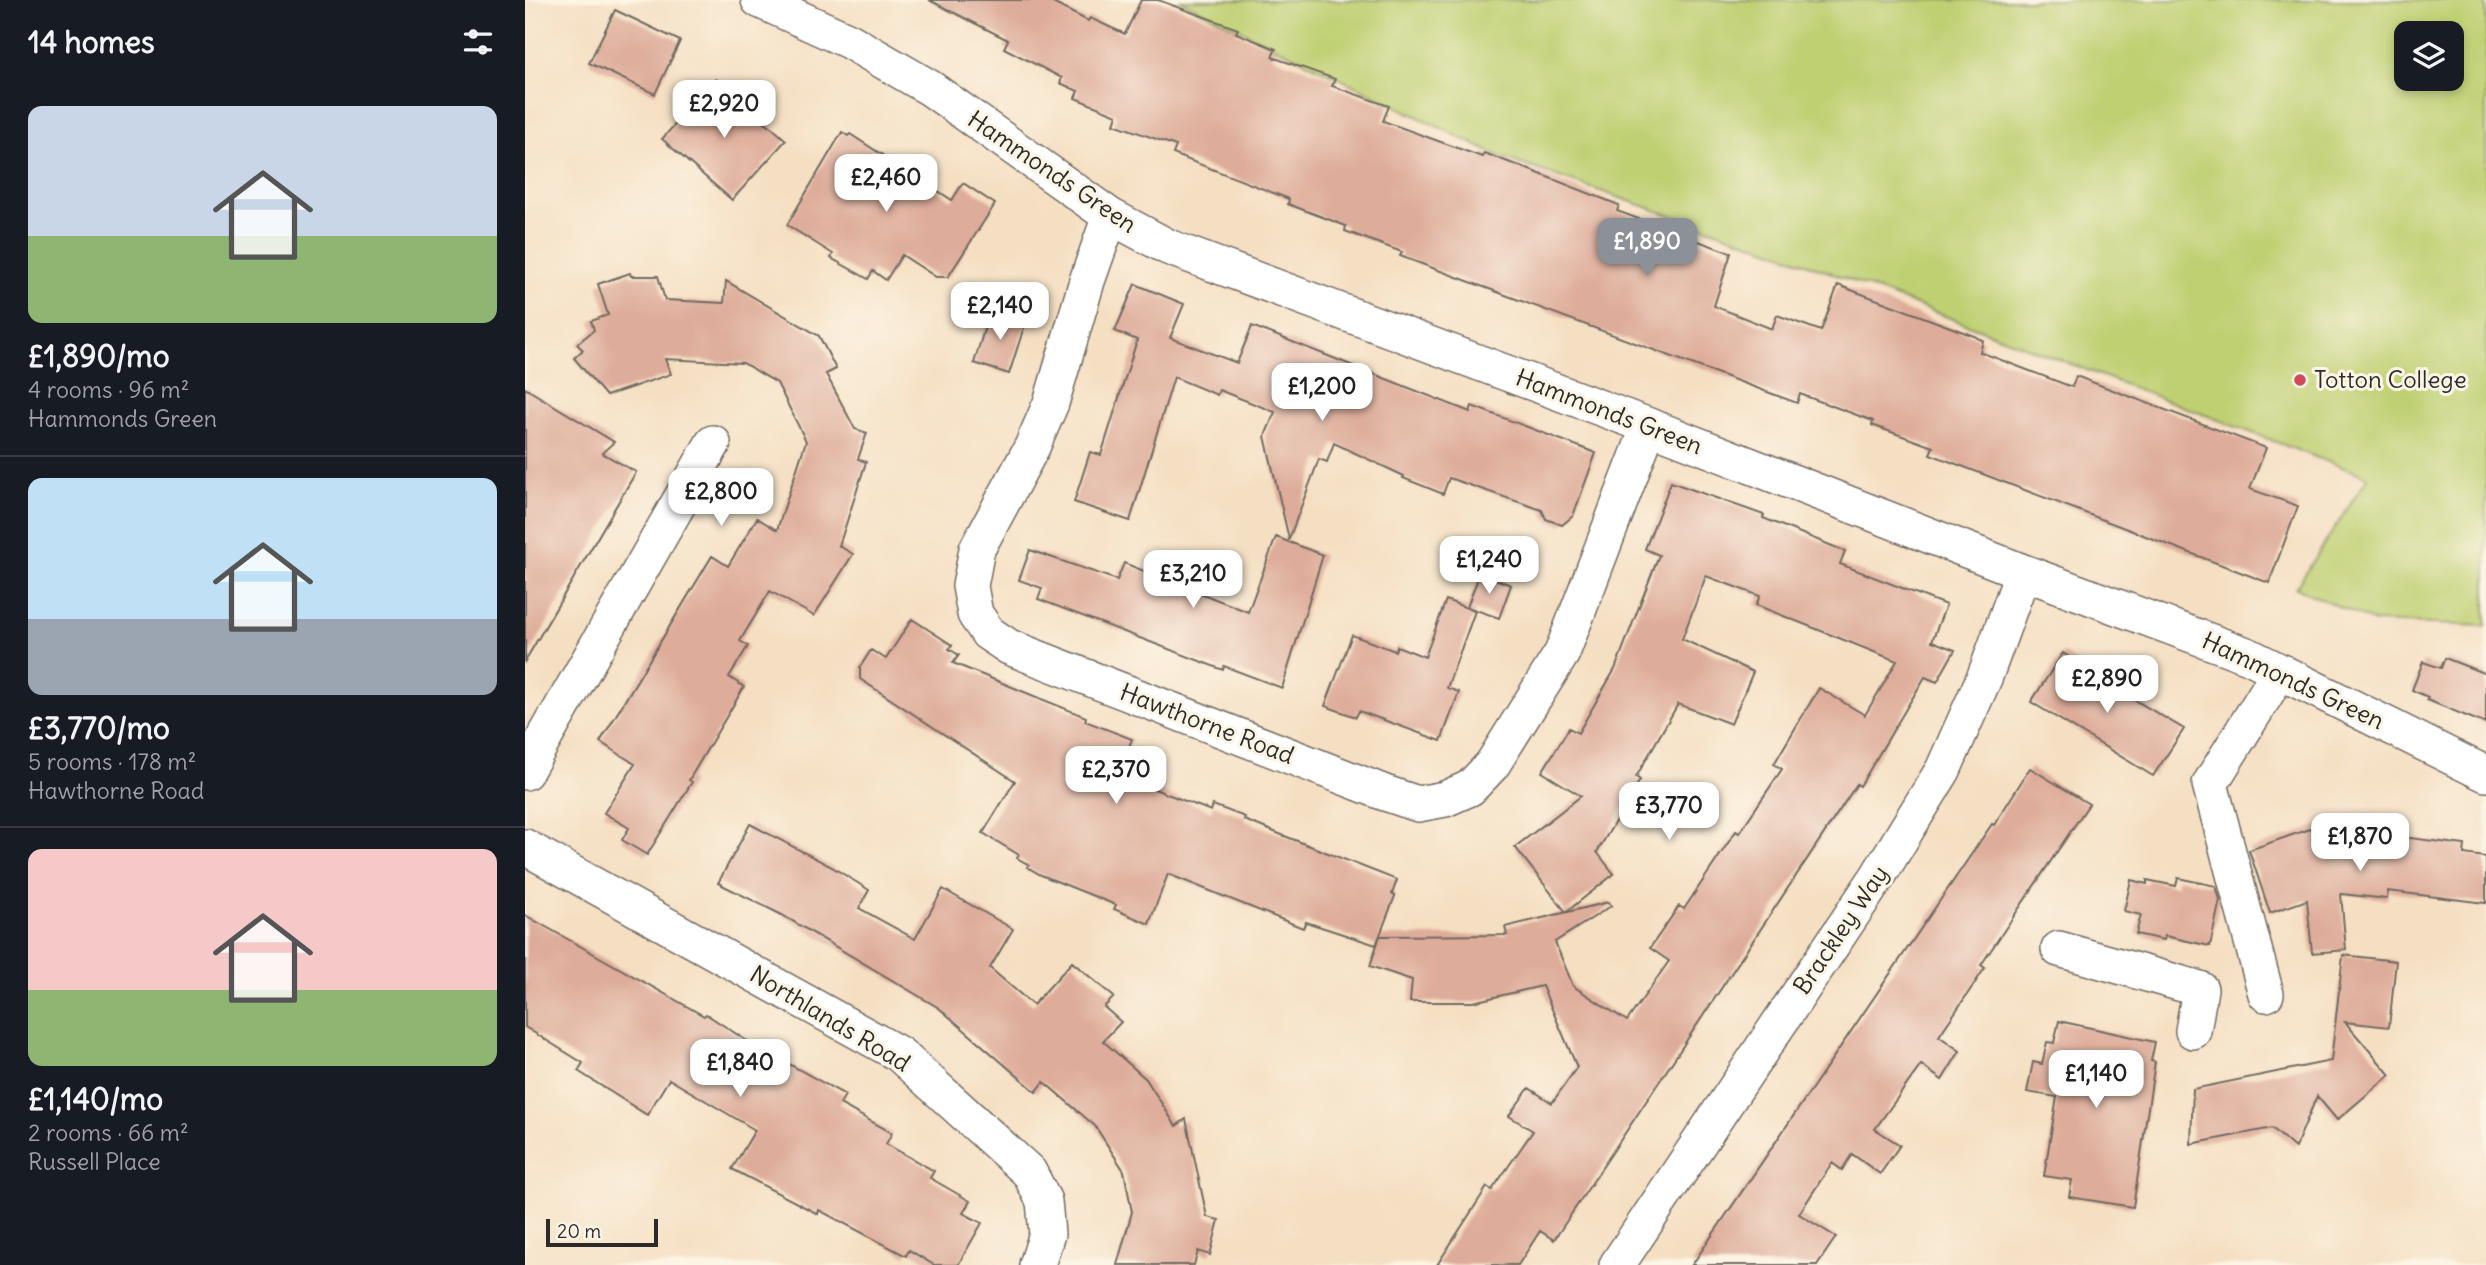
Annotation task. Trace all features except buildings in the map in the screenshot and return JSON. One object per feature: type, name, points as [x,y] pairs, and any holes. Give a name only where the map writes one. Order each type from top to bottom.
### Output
[{"type":"street","name":"Hammonds Green","points":[[759,0],[849,41],[930,88],[1109,216],[1168,247],[1649,426],[2023,572],[2249,656],[2486,774]]},
{"type":"street","name":"Hawthorne Road","points":[[1109,216],[1051,403],[1032,447],[977,549],[970,586],[975,614],[988,633],[1009,648],[1385,793],[1417,804],[1445,799],[1470,788],[1492,765],[1562,653],[1649,426]]},
{"type":"street","points":[[525,772],[713,443]]},
{"type":"street","name":"Brackley Way","points":[[1618,1265],[1878,876],[1943,771],[1985,676],[2023,572]]},
{"type":"street","points":[[2266,994],[2210,784],[2280,671]]},
{"type":"street","name":"Northlands Road","points":[[525,847],[899,1054],[1029,1172],[1044,1201],[1047,1234],[1037,1265]]},
{"type":"street","points":[[2059,949],[2200,989],[2193,1031]]},
{"type":"green space","name":"Totton College","points":[[1179,0],[2486,0],[2486,626],[2375,622],[2296,588],[2368,477],[1774,251],[1496,155]]},
{"type":"place","name":"Totton College","points":[[2300,380]]}]
